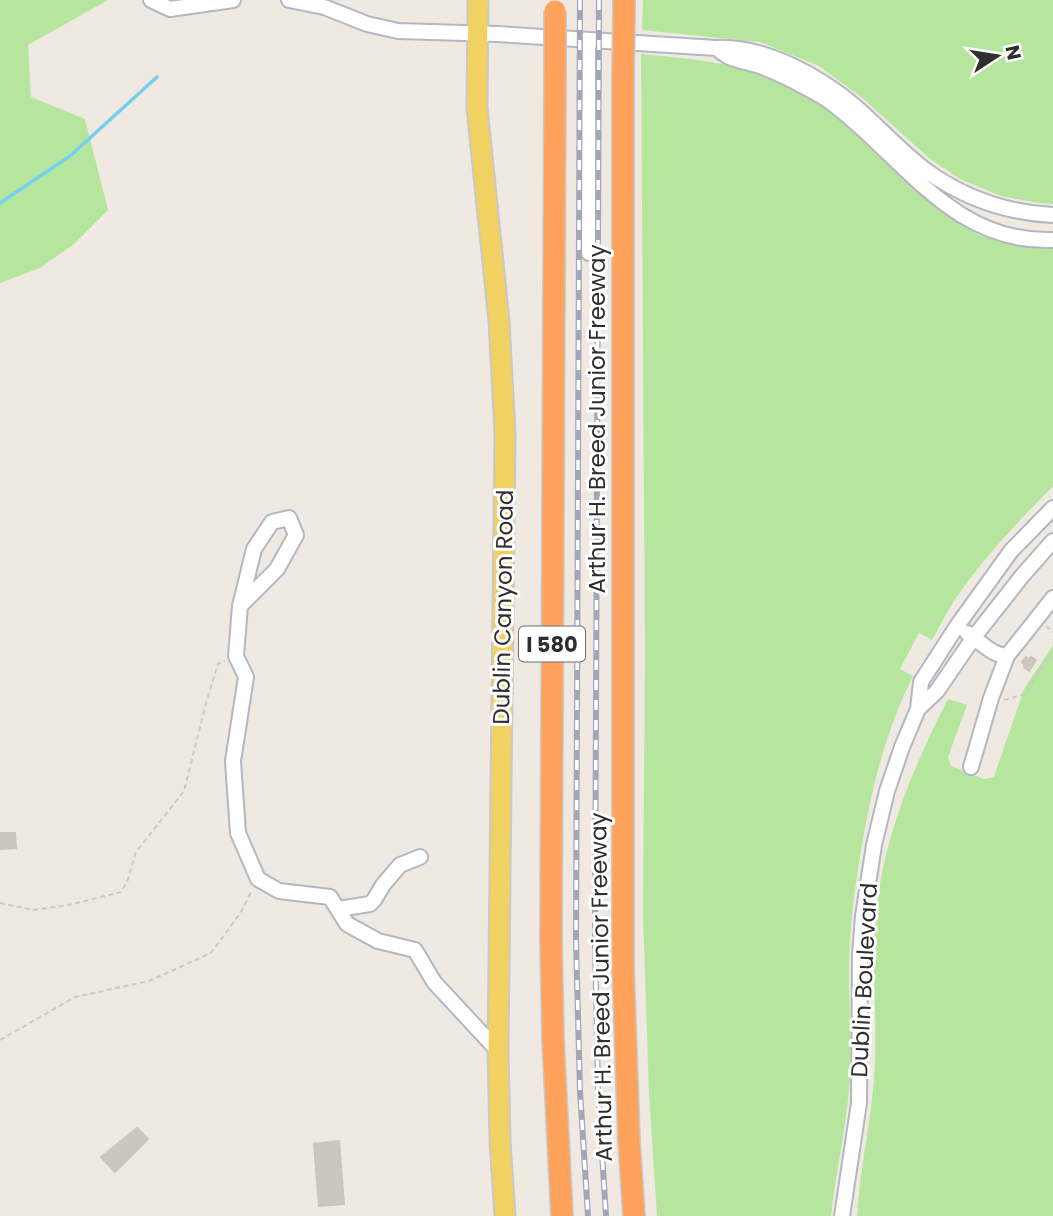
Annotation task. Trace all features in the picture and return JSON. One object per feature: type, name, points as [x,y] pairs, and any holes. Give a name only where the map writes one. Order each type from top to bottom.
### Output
[{"type":"highway","name":"Arthur H. Breed Junior Freeway","points":[[555,6],[551,938],[562,1216]]},
{"type":"highway","name":"Arthur H. Breed Junior Freeway","points":[[624,8],[623,954],[634,1216]]},
{"type":"main road","name":"Dublin Canyon Road","points":[[478,0],[478,125],[499,321],[505,433],[498,1051],[505,1216]]},
{"type":"street","points":[[151,0],[170,9],[233,0]]},
{"type":"street","points":[[289,0],[324,7],[387,29],[731,47],[764,55],[793,66],[827,85],[854,105],[909,157],[955,188],[1003,208],[1053,215]]},
{"type":"street","points":[[589,40],[589,253]]},
{"type":"street","points":[[716,48],[729,57],[762,66],[791,79],[825,99],[953,210],[973,223],[994,232],[1023,239],[1053,240]]},
{"type":"street","name":"Dublin Boulevard","points":[[842,1216],[859,1103],[860,955],[867,881],[887,791],[918,709],[921,682],[1011,551],[1053,508]]},
{"type":"street","points":[[240,606],[277,569],[296,535],[289,518],[272,522],[254,549],[240,606],[236,656],[246,677],[233,761],[238,833],[258,879],[279,891],[330,897],[347,924],[378,941],[415,950],[434,982],[484,1039],[498,1051]]},
{"type":"street","name":"Dublin Boulevard","points":[[918,709],[937,691],[974,637],[1053,541]]},
{"type":"street","points":[[971,767],[1007,656],[1053,598]]},
{"type":"street","points":[[957,626],[974,637],[986,637],[1003,648],[1007,656]]},
{"type":"street","points":[[338,909],[370,904],[400,865],[420,857]]},
{"type":"path","points":[[0,903],[33,910],[69,905],[121,892],[136,852],[184,791],[205,703],[218,664],[236,656]]},
{"type":"path","points":[[989,705],[1025,694],[1049,656],[1053,657]]},
{"type":"path","points":[[0,1040],[75,997],[149,981],[211,953],[242,912],[258,879]]},
{"type":"green space","points":[[0,0],[108,0],[28,45],[31,97],[85,119],[108,210],[74,244],[40,268],[0,283]]},
{"type":"green space","points":[[643,0],[1053,0],[1053,204],[1001,196],[960,179],[929,158],[860,96],[819,66],[760,42],[642,30]]},
{"type":"green space","points":[[641,54],[747,68],[780,81],[848,125],[946,215],[979,235],[1018,246],[1053,248],[1053,486],[978,568],[953,603],[932,640],[919,633],[900,669],[913,676],[888,735],[876,776],[854,900],[849,961],[850,1078],[831,1216],[657,1216],[649,1093],[643,914],[645,653]]},
{"type":"green space","points":[[1053,645],[1053,1216],[857,1216],[874,1082],[874,947],[878,899],[883,869],[899,811],[948,699],[967,705],[948,757],[951,766],[984,779],[994,777],[1024,689]]},
{"type":"building","points":[[1026,657],[1036,660],[1029,671],[1022,662]]},
{"type":"building","points":[[0,833],[15,833],[16,848],[0,849]]},
{"type":"building","points":[[137,1128],[148,1139],[115,1172],[101,1157]]},
{"type":"building","points":[[339,1141],[344,1204],[319,1206],[314,1144]]},
{"type":"waterway","points":[[0,203],[70,156],[157,77]]},
{"type":"railway","points":[[580,0],[576,941],[580,1091],[588,1216]]},
{"type":"railway","points":[[599,0],[595,941],[598,1090],[606,1216]]}]
